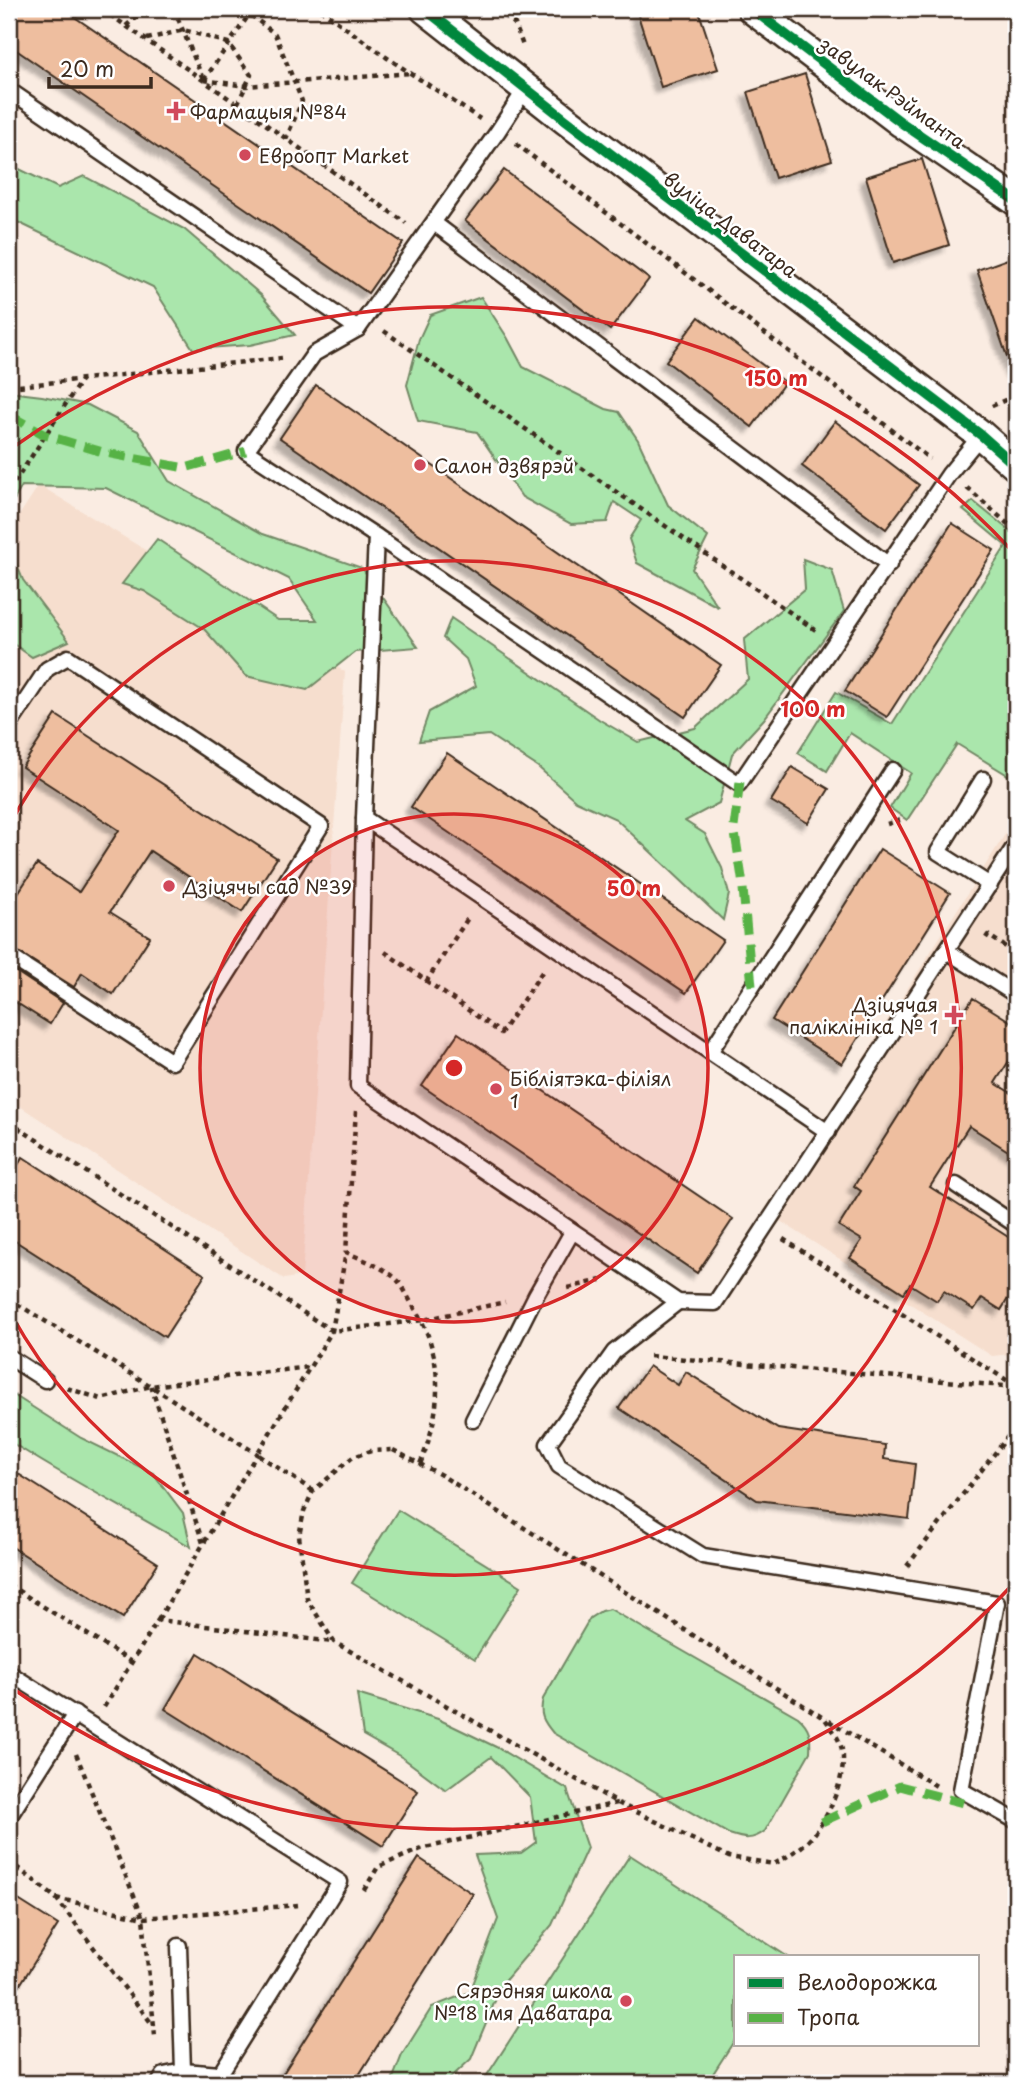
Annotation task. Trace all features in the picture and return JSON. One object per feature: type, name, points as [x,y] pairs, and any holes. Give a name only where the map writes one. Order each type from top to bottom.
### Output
[{"type":"street","name":"вуліца Даватара","points":[[425,9],[526,88],[984,422],[1016,466]]},
{"type":"street","name":"завулак Рэйманта","points":[[751,9],[902,123],[1016,201]]},
{"type":"lane","points":[[526,88],[362,324],[314,354],[246,451],[376,536],[739,784],[984,422]]},
{"type":"lane","points":[[9,90],[362,324]]},
{"type":"lane","points":[[434,223],[888,565]]},
{"type":"lane","points":[[376,536],[364,818],[358,1086],[678,1302],[715,1303],[1016,844]]},
{"type":"lane","points":[[9,726],[47,669],[68,657],[321,826],[172,1062],[9,956]]},
{"type":"lane","points":[[710,1052],[893,770]]},
{"type":"lane","points":[[983,779],[938,852],[990,884]]},
{"type":"lane","points":[[364,818],[828,1132]]},
{"type":"lane","points":[[947,951],[1016,995]]},
{"type":"lane","points":[[956,1185],[1016,1225]]},
{"type":"lane","points":[[473,1420],[572,1232]]},
{"type":"lane","points":[[678,1302],[614,1352],[548,1444],[559,1466],[703,1556],[997,1603],[961,1790],[1016,1821]]},
{"type":"lane","points":[[9,1357],[45,1380]]},
{"type":"lane","points":[[9,1673],[340,1882],[220,2074],[183,2071],[162,2079]]},
{"type":"lane","points":[[9,1817],[75,1714]]},
{"type":"lane","points":[[180,1946],[183,2071]]},
{"type":"path","points":[[102,9],[424,236]]},
{"type":"path","points":[[126,26],[145,9]]},
{"type":"path","points":[[174,9],[203,80]]},
{"type":"path","points":[[243,9],[251,11],[275,34],[296,82],[302,101],[286,139]]},
{"type":"path","points":[[320,9],[498,131],[949,474],[1016,531]]},
{"type":"path","points":[[203,80],[251,11]]},
{"type":"path","points":[[145,40],[184,30],[228,43],[251,75],[237,104]]},
{"type":"path","points":[[203,80],[246,86],[411,73]]},
{"type":"path","points":[[362,324],[835,644]]},
{"type":"path","points":[[9,387],[314,354]]},
{"type":"path","points":[[9,491],[82,379]]},
{"type":"path","points":[[984,422],[1016,395]]},
{"type":"path","points":[[426,982],[481,897]]},
{"type":"path","points":[[362,936],[501,1033],[536,981]]},
{"type":"path","points":[[103,1709],[134,1663],[332,1331],[346,1251],[358,1086]]},
{"type":"path","points":[[9,1122],[332,1331],[423,1320]]},
{"type":"path","points":[[765,1228],[1016,1387]]},
{"type":"path","points":[[346,1251],[395,1277],[423,1320],[439,1387],[429,1441],[420,1464]]},
{"type":"path","points":[[9,1299],[151,1385],[313,1491]]},
{"type":"path","points":[[614,1352],[1016,1387]]},
{"type":"path","points":[[45,1380],[101,1399],[151,1385],[310,1367]]},
{"type":"path","points":[[151,1385],[203,1544]]},
{"type":"path","points":[[891,1586],[1016,1426]]},
{"type":"path","points":[[334,1642],[307,1599],[299,1536],[304,1511],[313,1491],[353,1457],[371,1451],[393,1450],[420,1464],[940,1789]]},
{"type":"path","points":[[9,1585],[134,1663]]},
{"type":"path","points":[[158,1620],[334,1642],[618,1803],[729,1857],[774,1864],[808,1841],[822,1822],[840,1784],[844,1756],[838,1738],[825,1719]]},
{"type":"path","points":[[73,1746],[142,1918],[153,2024],[162,2079]]},
{"type":"path","points":[[362,1892],[378,1867],[421,1849],[618,1803]]},
{"type":"path","points":[[9,1861],[56,1898],[153,2024]]},
{"type":"path","points":[[56,1898],[142,1918],[327,1903]]},
{"type":"shaded area","name":"Дзіцячы сад №39","points":[[39,485],[345,672],[302,1276],[284,1279],[9,1099],[9,531]]},
{"type":"shaded area","name":"Дзіцячая паліклініка № 1","points":[[1016,817],[1016,1344],[1010,1354],[992,1356],[766,1212]]},
{"type":"green space","points":[[9,164],[58,188],[84,176],[184,229],[261,295],[295,335],[250,345],[193,349],[153,287],[9,218]]},
{"type":"green space","points":[[481,297],[523,367],[606,409],[619,412],[638,440],[668,505],[708,537],[692,569],[718,607],[637,563],[629,539],[641,520],[614,502],[607,522],[571,524],[522,497],[477,432],[418,421],[407,385],[419,339],[430,315]]},
{"type":"green space","points":[[9,392],[88,405],[138,431],[169,481],[263,534],[362,568],[418,647],[355,652],[307,690],[246,676],[204,629],[144,591],[122,584],[157,539],[278,620],[317,620],[289,579],[106,488],[22,486],[9,509]]},
{"type":"green space","points":[[973,501],[1016,536],[1016,780],[957,744],[907,820],[890,808],[911,773],[850,733],[827,771],[798,753],[836,692],[892,724],[1006,546],[963,510]]},
{"type":"green space","points":[[9,545],[23,580],[69,641],[32,657],[9,641]]},
{"type":"green space","points":[[803,559],[832,570],[844,611],[764,719],[732,754],[719,803],[685,821],[705,834],[722,868],[729,894],[723,920],[616,819],[576,801],[538,767],[489,735],[419,741],[429,712],[476,686],[466,659],[443,638],[451,618],[600,720],[638,742],[695,728],[748,679],[744,640],[805,589]]},
{"type":"green space","points":[[9,1392],[81,1438],[153,1473],[183,1513],[191,1547],[9,1441]]},
{"type":"green space","points":[[398,1510],[521,1586],[475,1659],[352,1583]]},
{"type":"green space","points":[[610,1609],[798,1717],[805,1724],[810,1737],[810,1752],[765,1831],[748,1838],[729,1834],[553,1733],[547,1725],[542,1713],[543,1699],[590,1618]]},
{"type":"green space","points":[[357,1694],[438,1719],[496,1747],[567,1789],[587,1848],[552,1925],[502,1984],[471,2059],[445,2083],[391,2083],[402,2055],[432,2007],[470,1992],[498,1919],[475,1855],[521,1853],[536,1842],[530,1797],[491,1757],[446,1790],[403,1758],[363,1735]]},
{"type":"green space","name":"Сярэдняя школа №18 імя Даватара","points":[[630,1855],[785,1955],[734,1955],[734,2041],[707,2083],[482,2083]]},
{"type":"building","points":[[9,9],[63,9],[403,243],[368,293],[9,45]]},
{"type":"building","points":[[636,9],[698,9],[718,69],[661,87]]},
{"type":"building","points":[[805,74],[832,160],[775,178],[748,92]]},
{"type":"building","points":[[922,159],[949,245],[893,263],[866,177]]},
{"type":"building","points":[[504,170],[649,279],[610,330],[465,221]]},
{"type":"building","points":[[1016,256],[1016,370],[1012,371],[977,270]]},
{"type":"building","points":[[699,317],[785,382],[752,427],[666,361]]},
{"type":"building","points":[[316,385],[721,665],[685,717],[280,438]]},
{"type":"building","points":[[835,421],[919,485],[886,529],[802,466]]},
{"type":"building","points":[[952,523],[994,550],[887,717],[845,691]]},
{"type":"building","points":[[56,715],[277,858],[242,912],[150,851],[110,912],[150,937],[113,994],[82,973],[74,987],[9,946],[9,907],[37,864],[79,892],[119,830],[22,767]]},
{"type":"building","points":[[447,753],[723,940],[686,993],[411,807]]},
{"type":"building","points":[[792,767],[829,789],[808,823],[771,801]]},
{"type":"building","points":[[880,849],[950,893],[842,1064],[772,1020]]},
{"type":"building","points":[[9,967],[63,1003],[50,1024],[9,998]]},
{"type":"building","points":[[973,998],[1016,1025],[1016,1050],[995,1083],[1016,1096],[1016,1156],[969,1126],[930,1187],[1016,1242],[1016,1286],[1001,1310],[982,1298],[974,1310],[944,1291],[937,1301],[910,1284],[904,1293],[850,1258],[862,1240],[839,1226],[861,1191],[854,1186]]},
{"type":"building","points":[[458,1033],[733,1219],[697,1273],[422,1086]]},
{"type":"building","points":[[23,1157],[205,1275],[165,1337],[9,1237],[9,1179]]},
{"type":"building","points":[[649,1366],[678,1385],[686,1372],[778,1429],[885,1445],[884,1459],[915,1464],[909,1519],[757,1500],[619,1408]]},
{"type":"building","points":[[9,1468],[158,1563],[123,1618],[9,1545]]},
{"type":"building","points":[[198,1653],[418,1791],[383,1846],[165,1709]]},
{"type":"building","points":[[419,1858],[473,1894],[354,2083],[277,2083]]},
{"type":"building","points":[[9,1894],[58,1925],[9,2002]]},
{"type":"marked path","points":[[9,415],[45,435],[106,453],[185,468],[246,451]]},
{"type":"marked path","points":[[740,782],[734,827],[742,878],[752,986]]},
{"type":"marked path","points":[[822,1822],[900,1786],[963,1803]]},
{"type":"cycle path","points":[[425,9],[566,120],[981,435],[1016,466]]},
{"type":"cycle path","points":[[752,9],[902,123],[1016,201]]},
{"type":"place","name":"Фармацыя №84","points":[[176,111]]},
{"type":"place","name":"Евроопт Market","points":[[245,155]]},
{"type":"place","name":"Салон дзвярэй","points":[[420,465]]},
{"type":"place","name":"Дзіцячы сад №39","points":[[169,886]]},
{"type":"place","name":"Дзіцячая паліклініка № 1","points":[[954,1015]]},
{"type":"place","name":"Бібліятэка-філіял 1","points":[[496,1089]]},
{"type":"place","name":"Сярэдняя школа №18 імя Даватара","points":[[626,2001]]}]
